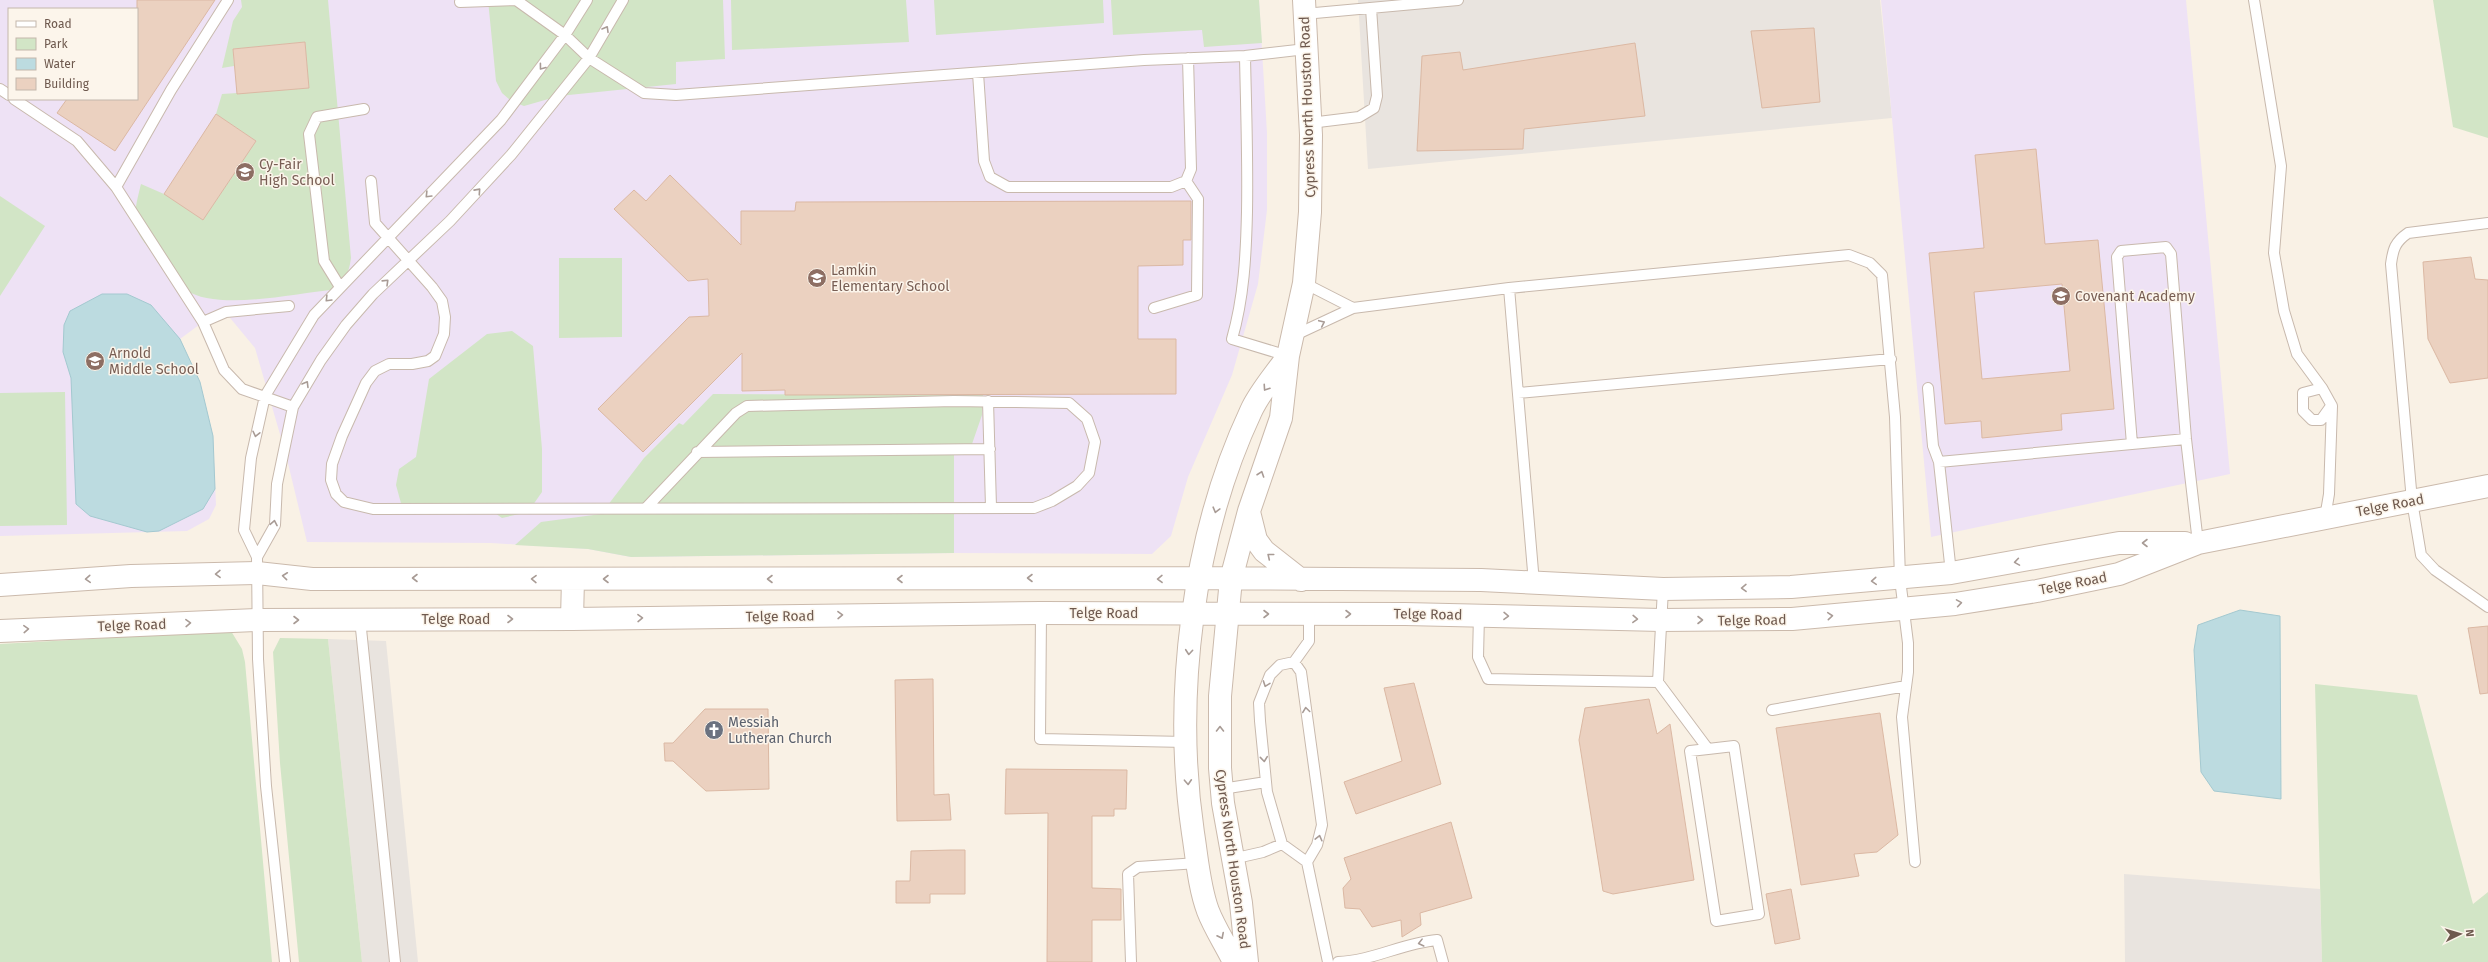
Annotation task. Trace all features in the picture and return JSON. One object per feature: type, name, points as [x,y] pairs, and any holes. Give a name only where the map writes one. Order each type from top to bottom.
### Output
[{"type":"main road","name":"Cypress North Houston Road","points":[[1247,962],[1241,903],[1232,859],[1222,789],[1220,696],[1231,579],[1249,511],[1281,418],[1290,346],[1304,283],[1310,212],[1310,123],[1304,7]]},
{"type":"main road","name":"Cypress North Houston Road","points":[[1234,962],[1208,911],[1198,863],[1189,802],[1186,742],[1186,694],[1193,613],[1199,578],[1216,507],[1251,410],[1290,346]]},
{"type":"main road","name":"Telge Road","points":[[0,631],[257,620],[572,619],[1041,613],[1479,615],[1661,620],[1792,620],[1904,610],[2030,592],[2119,574],[2198,543],[2488,486]]},
{"type":"main road","points":[[1249,511],[1256,540],[1264,551],[1301,580]]},
{"type":"main road","name":"Telge Road","points":[[0,585],[257,565],[312,579],[1199,578],[1301,580],[1481,580],[1663,589],[1791,587],[1900,579],[1952,573],[2119,543],[2198,543]]},
{"type":"main road","points":[[572,619],[573,579]]},
{"type":"lane","points":[[116,187],[171,90],[228,0]]},
{"type":"lane","points":[[460,2],[516,0],[565,35],[589,58],[644,93],[676,95],[1188,58],[1245,56],[1306,49]]},
{"type":"lane","points":[[285,962],[266,786],[257,620],[257,565],[244,530],[251,458],[265,396],[314,315],[387,237],[501,120],[565,35],[587,0]]},
{"type":"lane","points":[[257,565],[275,525],[277,484],[293,407],[321,360],[346,325],[373,294],[450,221],[510,155],[589,58],[623,0]]},
{"type":"lane","points":[[1304,7],[1371,8],[1383,4],[1458,0]]},
{"type":"lane","points":[[2254,0],[2281,166],[2274,253],[2284,311],[2297,354],[2322,388],[2332,406],[2329,494],[2325,518]]},
{"type":"lane","points":[[1310,123],[1359,117],[1374,108],[1377,96],[1371,8]]},
{"type":"lane","points":[[1245,56],[1248,152],[1246,245],[1240,311],[1232,339],[1290,346],[1353,308],[1509,288],[1849,255],[1870,263],[1882,275],[1891,359],[1895,417],[1900,579],[1908,643],[1906,686],[1902,717],[1903,746],[1915,862]]},
{"type":"lane","points":[[978,73],[984,161],[990,177],[1008,187],[1171,187],[1186,181],[1191,169],[1188,58]]},
{"type":"lane","points":[[16,100],[77,141],[116,187],[203,322],[224,370],[242,389],[293,407]]},
{"type":"lane","points":[[340,287],[324,261],[310,134],[317,117],[364,110]]},
{"type":"lane","points":[[371,181],[375,223],[442,301],[444,334],[435,356],[412,364],[389,364],[375,371],[366,383],[332,464],[331,480],[336,494],[344,502],[373,510],[1034,508],[1052,501],[1077,486],[1089,473],[1095,442],[1087,419],[1069,403],[988,402],[747,406],[736,412],[646,508]]},
{"type":"lane","points":[[1154,308],[1197,295],[1198,199],[1186,181]]},
{"type":"lane","points":[[2488,224],[2408,233],[2398,240],[2392,250],[2391,264],[2412,501],[2421,554],[2435,570],[2488,607]]},
{"type":"lane","points":[[2132,444],[2116,257],[2120,251],[2166,247],[2171,254],[2186,438],[2198,543]]},
{"type":"lane","points":[[1304,283],[1353,308]]},
{"type":"lane","points":[[1509,288],[1534,583]]},
{"type":"lane","points":[[203,322],[226,312],[289,306]]},
{"type":"lane","points":[[1518,393],[1891,359]]},
{"type":"lane","points":[[1928,388],[1933,446],[1940,462],[1952,573]]},
{"type":"lane","points":[[2322,388],[2303,393],[2303,411],[2312,420],[2321,420],[2332,406]]},
{"type":"lane","points":[[988,402],[991,507]]},
{"type":"lane","points":[[1940,462],[2186,438]]},
{"type":"lane","points":[[698,452],[990,449]]},
{"type":"lane","points":[[1663,589],[1658,682],[1708,749]]},
{"type":"lane","points":[[1041,613],[1040,739],[1186,742]]},
{"type":"lane","points":[[1307,862],[1282,844],[1266,782],[1259,703],[1270,675],[1280,665],[1294,662],[1309,641],[1309,614]]},
{"type":"lane","points":[[1479,615],[1478,657],[1488,679],[1658,682]]},
{"type":"lane","points":[[360,619],[395,962]]},
{"type":"lane","points":[[1294,662],[1301,672],[1322,825],[1317,845],[1307,862],[1328,962]]},
{"type":"lane","points":[[1772,710],[1906,686]]},
{"type":"lane","points":[[1734,746],[1759,914],[1716,921],[1690,751],[1708,749],[1734,746]]},
{"type":"lane","points":[[1222,789],[1266,782]]},
{"type":"lane","points":[[1232,859],[1263,852],[1282,844]]},
{"type":"lane","points":[[1131,962],[1128,874],[1138,867],[1198,863]]},
{"type":"lane","points":[[1338,962],[1357,961],[1424,941],[1437,940],[1443,962]]},
{"type":"shaded area","name":"Lamkin Elementary School","points":[[0,0],[1259,0],[1267,133],[1267,210],[1258,284],[1232,375],[1188,477],[1171,536],[1152,554],[954,553],[631,557],[588,549],[491,543],[307,542],[286,455],[255,348],[226,313],[203,322],[180,339],[200,382],[213,436],[216,505],[209,519],[187,531],[0,536]]},
{"type":"shaded area","points":[[1358,0],[1880,0],[1892,118],[1368,169]]},
{"type":"shaded area","name":"Covenant Academy","points":[[1881,0],[2186,0],[2230,474],[1931,537]]},
{"type":"shaded area","points":[[328,639],[386,641],[418,962],[362,962]]},
{"type":"shaded area","points":[[2124,874],[2320,889],[2322,962],[2125,962]]},
{"type":"green space","points":[[241,0],[328,0],[351,258],[349,269],[345,277],[339,284],[330,290],[276,297],[235,300],[199,296],[186,290],[179,284],[143,241],[136,226],[136,209],[141,184],[164,194],[203,220],[256,141],[216,114],[222,94],[309,88],[305,42],[233,49],[234,66],[222,68],[233,21],[242,7]]},
{"type":"green space","points":[[488,0],[723,0],[725,59],[676,62],[676,84],[559,96],[524,106],[511,101],[502,93],[496,81]]},
{"type":"green space","points":[[731,0],[906,0],[909,42],[732,50]]},
{"type":"green space","points":[[934,0],[1103,0],[1104,23],[936,35]]},
{"type":"green space","points":[[1111,0],[1259,0],[1262,43],[1204,47],[1202,30],[1113,35]]},
{"type":"green space","points":[[2433,0],[2488,0],[2488,138],[2453,127]]},
{"type":"green space","points":[[0,196],[45,226],[0,296]]},
{"type":"green space","points":[[559,258],[622,258],[622,337],[559,338]]},
{"type":"green space","points":[[512,331],[533,346],[542,449],[542,492],[528,512],[502,518],[485,506],[402,507],[396,485],[399,469],[416,457],[429,379],[487,334]]},
{"type":"green space","points":[[65,392],[67,525],[0,526],[0,393]]},
{"type":"green space","points":[[713,394],[983,395],[982,415],[972,444],[954,454],[954,553],[631,557],[588,549],[515,545],[541,522],[601,514],[644,458],[679,423],[683,425]]},
{"type":"green space","points":[[231,631],[242,649],[245,662],[272,962],[0,962],[0,644]]},
{"type":"green space","points":[[280,638],[328,639],[362,962],[299,962],[280,763],[273,652]]},
{"type":"green space","points":[[2315,684],[2417,695],[2473,904],[2488,892],[2488,962],[2322,962]]},
{"type":"water","points":[[102,294],[127,294],[151,305],[180,339],[200,382],[213,436],[215,489],[203,509],[159,531],[147,532],[90,516],[76,504],[71,378],[63,352],[64,325],[70,311]]},
{"type":"water","points":[[2240,610],[2280,616],[2281,799],[2214,791],[2201,772],[2194,650],[2198,625]]},
{"type":"building","points":[[137,0],[215,0],[115,151],[57,113],[66,100],[138,100]]},
{"type":"building","points":[[1814,28],[1820,102],[1762,108],[1751,31]]},
{"type":"building","points":[[305,42],[309,88],[237,94],[233,49]]},
{"type":"building","points":[[1635,43],[1645,116],[1524,129],[1523,149],[1417,151],[1422,56],[1460,52],[1463,70]]},
{"type":"building","points":[[216,114],[256,141],[203,220],[164,194]]},
{"type":"building","points":[[2036,149],[2045,244],[2098,240],[2114,409],[2061,414],[2062,430],[1982,438],[1981,421],[1945,424],[1929,253],[1984,248],[1975,155]],"holes":[[[2062,284],[2070,371],[1982,379],[1974,292]]]},
{"type":"building","points":[[670,175],[741,245],[741,211],[795,211],[796,202],[1191,201],[1191,240],[1183,240],[1183,265],[1138,266],[1138,339],[1176,339],[1176,394],[785,395],[785,390],[742,391],[742,353],[643,452],[598,409],[689,317],[709,316],[708,279],[688,281],[614,209],[634,190],[646,201]]},
{"type":"building","points":[[2471,257],[2475,279],[2488,280],[2488,378],[2450,383],[2428,339],[2423,262]]},
{"type":"building","points":[[2488,626],[2488,693],[2480,694],[2468,628]]},
{"type":"building","points":[[933,679],[934,795],[949,794],[951,820],[897,821],[895,680]]},
{"type":"building","points":[[1414,683],[1441,784],[1356,814],[1344,782],[1402,761],[1384,688]]},
{"type":"building","points":[[1649,699],[1657,734],[1670,724],[1694,880],[1613,894],[1603,891],[1579,740],[1585,708]]},
{"type":"building","points":[[705,709],[768,709],[769,789],[706,791],[673,761],[665,761],[664,743],[673,743]]},
{"type":"building","points":[[1880,713],[1898,835],[1877,852],[1854,854],[1859,876],[1801,885],[1776,728]]},
{"type":"building","points":[[1006,769],[1127,770],[1126,809],[1114,809],[1114,816],[1092,816],[1092,888],[1121,889],[1121,920],[1092,920],[1092,962],[1047,962],[1048,813],[1005,814]]},
{"type":"building","points":[[1451,822],[1472,898],[1420,913],[1421,925],[1402,937],[1401,920],[1372,927],[1360,909],[1345,908],[1343,888],[1351,879],[1344,858]]},
{"type":"building","points":[[965,850],[965,894],[930,894],[930,903],[896,903],[896,881],[910,881],[911,851]]},
{"type":"building","points":[[1791,889],[1800,939],[1775,944],[1766,894]]},
{"type":"place","name":"Cy-Fair High School","points":[[245,172]]},
{"type":"place","name":"Lamkin Elementary School","points":[[817,278]]},
{"type":"place","name":"Covenant Academy","points":[[2061,296]]},
{"type":"place","name":"Arnold Middle School","points":[[95,361]]},
{"type":"place","name":"Messiah Lutheran Church","points":[[714,730]]}]
